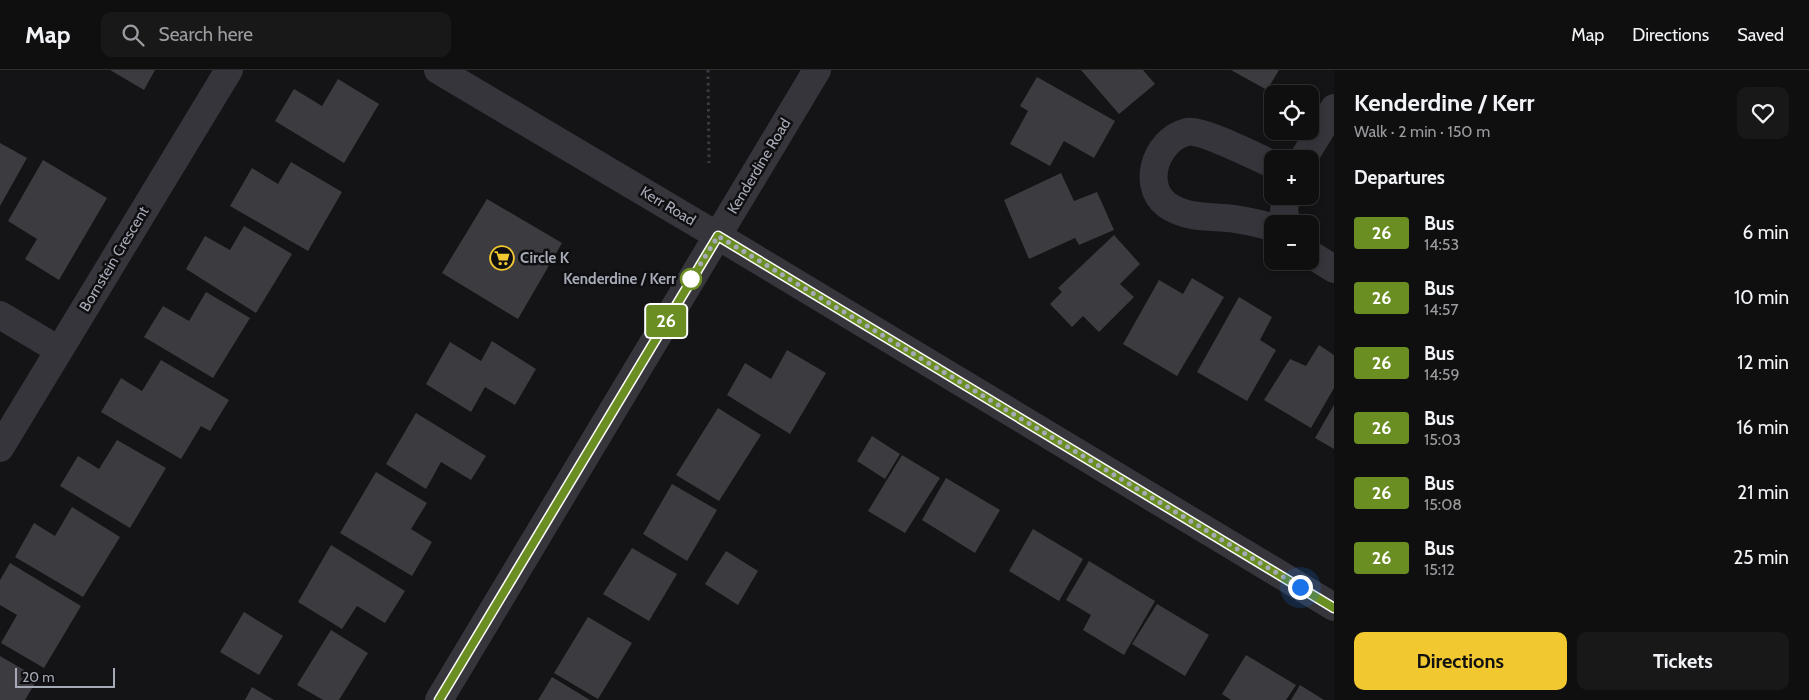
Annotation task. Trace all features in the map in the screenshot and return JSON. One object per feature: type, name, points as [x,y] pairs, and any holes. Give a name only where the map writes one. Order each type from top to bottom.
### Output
[{"type":"street","name":"Bornstein Crescent","points":[[0,448],[229,70]]},
{"type":"street","name":"Kerr Road","points":[[438,70],[718,236],[1334,608]]},
{"type":"street","name":"Kenderdine Road","points":[[439,700],[817,70]]},
{"type":"street","points":[[1308,150],[1334,108]]},
{"type":"street","points":[[1264,161],[1202,134],[1188,132],[1173,139],[1162,149],[1154,163],[1152,180],[1157,196],[1169,207],[1184,214],[1234,219],[1264,225]]},
{"type":"street","points":[[1319,260],[1334,269]]},
{"type":"street","points":[[0,315],[58,350]]},
{"type":"path","points":[[708,70],[709,163]]},
{"type":"building","points":[[110,70],[155,70],[144,90]]},
{"type":"building","points":[[1081,70],[1143,70],[1155,84],[1119,114]]},
{"type":"building","points":[[1231,70],[1279,70],[1270,85],[1264,85],[1264,88]]},
{"type":"building","points":[[1037,77],[1115,121],[1094,158],[1064,141],[1050,166],[1010,144],[1028,111],[1020,106]]},
{"type":"building","points":[[338,79],[379,104],[344,163],[275,121],[294,89],[322,106]]},
{"type":"building","points":[[0,143],[27,158],[0,206]]},
{"type":"building","points":[[43,160],[107,198],[59,280],[25,259],[37,239],[8,221]]},
{"type":"building","points":[[291,162],[342,192],[308,251],[230,206],[252,168],[278,184]]},
{"type":"building","points":[[1061,173],[1074,201],[1097,192],[1114,230],[1079,245],[1075,238],[1029,259],[1004,200]]},
{"type":"building","name":"Circle K","points":[[487,199],[562,243],[518,319],[442,273]]},
{"type":"building","points":[[244,226],[292,254],[256,313],[186,269],[205,236],[230,250]]},
{"type":"building","points":[[1114,235],[1140,264],[1120,284],[1134,297],[1099,332],[1083,316],[1072,327],[1050,304],[1062,292],[1058,288]]},
{"type":"building","points":[[1192,278],[1224,297],[1177,376],[1123,344],[1159,280],[1183,294]]},
{"type":"building","points":[[206,292],[250,318],[213,378],[144,337],[163,306],[189,321]]},
{"type":"building","points":[[1239,297],[1272,317],[1260,340],[1276,350],[1247,401],[1197,372]]},
{"type":"building","points":[[492,341],[536,369],[515,405],[485,387],[471,412],[426,384],[450,342],[481,361]]},
{"type":"building","points":[[1319,345],[1334,355],[1334,388],[1311,428],[1264,400],[1290,359],[1306,366]]},
{"type":"building","points":[[787,350],[826,373],[790,434],[727,395],[745,363],[771,379]]},
{"type":"building","points":[[161,360],[229,400],[210,431],[201,426],[181,459],[101,412],[121,378],[142,391]]},
{"type":"building","points":[[1334,405],[1334,449],[1315,438]]},
{"type":"building","points":[[718,408],[761,435],[719,501],[676,475]]},
{"type":"building","points":[[416,413],[486,456],[471,480],[441,462],[426,489],[386,464]]},
{"type":"building","points":[[872,436],[900,454],[885,479],[857,461]]},
{"type":"building","points":[[117,440],[166,468],[130,528],[60,486],[78,456],[99,469]]},
{"type":"building","points":[[902,455],[940,478],[905,533],[868,511]]},
{"type":"building","points":[[376,472],[427,503],[411,529],[432,542],[412,576],[340,533]]},
{"type":"building","points":[[946,478],[1000,510],[975,553],[922,520]]},
{"type":"building","points":[[672,484],[717,510],[687,561],[643,534]]},
{"type":"building","points":[[72,507],[120,537],[83,597],[15,557],[34,523],[55,536]]},
{"type":"building","points":[[1033,529],[1083,559],[1059,601],[1009,571]]},
{"type":"building","points":[[331,545],[405,591],[385,623],[357,606],[342,629],[298,602]]},
{"type":"building","points":[[632,548],[677,574],[649,621],[603,594]]},
{"type":"building","points":[[726,551],[758,571],[738,605],[705,584]]},
{"type":"building","points":[[1089,561],[1155,601],[1124,655],[1083,630],[1091,615],[1066,600]]},
{"type":"building","points":[[10,563],[81,606],[44,668],[1,643],[17,615],[0,605],[0,580]]},
{"type":"building","points":[[1157,604],[1209,635],[1185,676],[1132,644]]},
{"type":"building","points":[[244,612],[283,636],[259,675],[220,652]]},
{"type":"building","points":[[588,617],[632,643],[598,699],[554,673]]},
{"type":"building","points":[[331,630],[368,653],[339,700],[323,700],[297,685]]},
{"type":"building","points":[[1246,655],[1296,685],[1286,700],[1231,700],[1222,694]]},
{"type":"building","points":[[0,656],[38,678],[25,700],[0,700]]},
{"type":"building","points":[[552,677],[590,700],[538,700]]},
{"type":"building","points":[[1300,685],[1324,700],[1291,700]]},
{"type":"building","points":[[252,687],[274,700],[245,700]]},
{"type":"bus line","name":"26","points":[[439,700],[718,236],[1334,608]]},
{"type":"place","name":"Circle K","points":[[502,258]]},
{"type":"place","name":"Kenderdine / Kerr","points":[[691,279]]},
{"type":"route","points":[[691,279],[718,236],[1300,587]]}]
